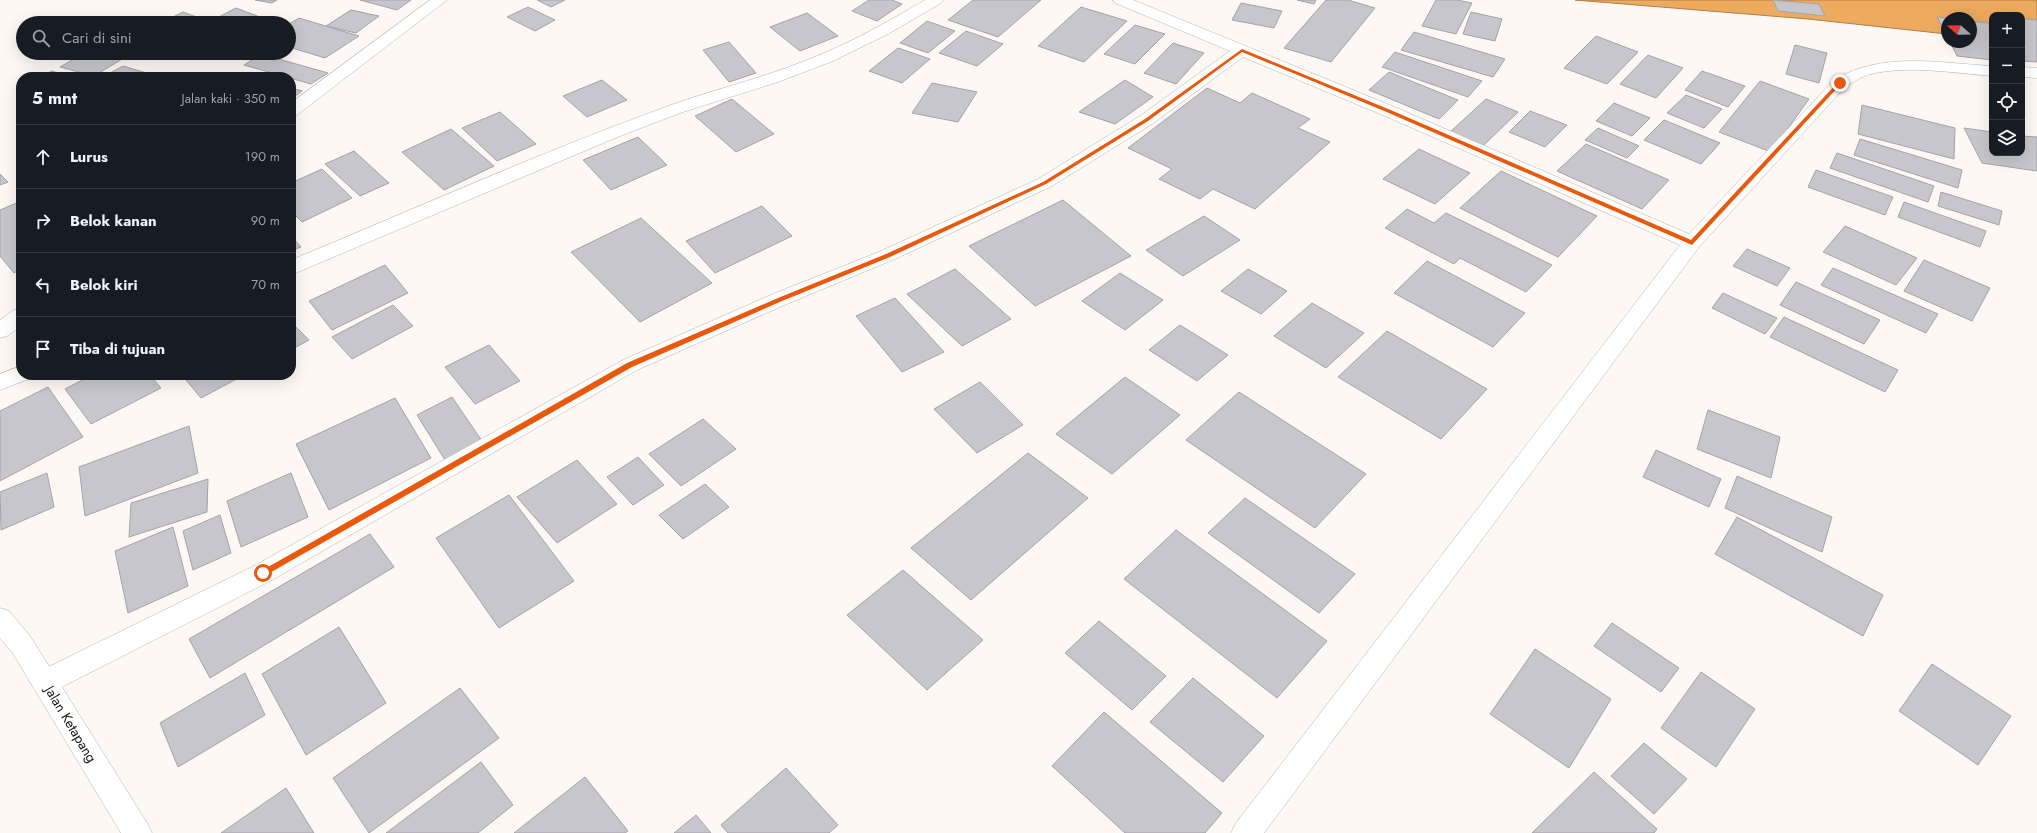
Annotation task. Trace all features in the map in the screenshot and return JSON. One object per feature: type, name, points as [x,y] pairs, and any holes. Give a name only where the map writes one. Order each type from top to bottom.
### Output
[{"type":"street","points":[[296,107],[420,12],[440,0]]},
{"type":"street","points":[[296,266],[545,160],[655,116],[788,73],[841,52],[890,28],[936,0]]},
{"type":"street","points":[[1120,0],[1391,112],[1692,243]]},
{"type":"street","points":[[45,682],[263,573],[630,365],[780,299],[888,255],[1044,183],[1146,120],[1242,50]]},
{"type":"street","points":[[1246,833],[1692,243],[1840,83],[1854,74],[1871,68],[1897,67],[1989,71]]},
{"type":"street","points":[[2025,72],[2037,73]]},
{"type":"street","points":[[0,331],[16,319]]},
{"type":"street","points":[[0,382],[16,376]]},
{"type":"street","name":"Jalan Ketapang","points":[[0,619],[21,644],[138,833]]},
{"type":"shaded area","points":[[1575,0],[2037,0],[2037,44],[2025,43],[2025,12],[1989,12],[1989,39],[1977,38],[1977,12],[1941,12],[1941,33],[1808,19]]},
{"type":"building","points":[[255,0],[277,0],[272,3]]},
{"type":"building","points":[[360,0],[411,0],[397,10]]},
{"type":"building","points":[[537,0],[565,0],[551,7]]},
{"type":"building","points":[[869,0],[892,0],[902,4],[877,21],[852,11]]},
{"type":"building","points":[[973,0],[1041,0],[998,37],[948,20]]},
{"type":"building","points":[[1297,0],[1316,0],[1314,4]]},
{"type":"building","points":[[1326,0],[1348,0],[1375,8],[1331,62],[1284,48]]},
{"type":"building","points":[[1436,0],[1457,0],[1472,3],[1456,34],[1422,26]]},
{"type":"building","points":[[1773,0],[1819,4],[1825,16],[1778,11]]},
{"type":"building","points":[[1241,3],[1282,11],[1274,28],[1232,20]]},
{"type":"building","points":[[528,7],[555,20],[535,31],[507,17]]},
{"type":"building","points":[[1081,7],[1127,21],[1084,62],[1038,46]]},
{"type":"building","points":[[236,8],[257,16],[221,16]]},
{"type":"building","points":[[351,10],[379,16],[356,33],[326,26]]},
{"type":"building","points":[[183,12],[194,16],[175,16]]},
{"type":"building","points":[[1471,12],[1502,19],[1495,41],[1463,34]]},
{"type":"building","points":[[807,13],[838,36],[800,51],[770,27]]},
{"type":"building","points":[[1937,17],[1941,17],[1941,25]]},
{"type":"building","points":[[299,18],[359,36],[325,58],[296,49],[296,20]]},
{"type":"building","points":[[2025,19],[2037,20],[2037,62],[2025,61]]},
{"type":"building","points":[[927,21],[955,31],[928,53],[900,43]]},
{"type":"building","points":[[1977,22],[1988,23],[1989,60],[1957,56],[1953,48],[1977,48]]},
{"type":"building","points":[[1135,25],[1165,34],[1135,64],[1104,54]]},
{"type":"building","points":[[966,31],[1003,44],[977,66],[939,53]]},
{"type":"building","points":[[1414,32],[1505,59],[1493,77],[1401,50]]},
{"type":"building","points":[[1596,36],[1638,52],[1607,84],[1564,68]]},
{"type":"building","points":[[729,42],[756,73],[729,82],[703,50]]},
{"type":"building","points":[[1173,43],[1204,53],[1176,84],[1144,73]]},
{"type":"building","points":[[1795,45],[1827,53],[1819,83],[1786,74]]},
{"type":"building","points":[[898,48],[930,59],[902,83],[869,71]]},
{"type":"building","points":[[1395,52],[1482,81],[1468,97],[1382,67]]},
{"type":"building","points":[[1648,55],[1683,68],[1656,98],[1620,84]]},
{"type":"building","points":[[72,60],[121,60],[101,72],[79,72],[60,67]]},
{"type":"building","points":[[252,60],[282,60],[328,73],[311,84],[296,80],[296,72],[269,72],[244,65]]},
{"type":"building","points":[[123,66],[143,72],[112,72]]},
{"type":"building","points":[[1702,71],[1745,86],[1728,107],[1685,90]]},
{"type":"building","points":[[1389,72],[1458,100],[1439,119],[1369,90]]},
{"type":"building","points":[[602,80],[627,100],[587,117],[563,96]]},
{"type":"building","points":[[1125,80],[1153,97],[1115,124],[1079,112]]},
{"type":"building","points":[[1760,81],[1809,99],[1771,152],[1719,132]]},
{"type":"building","points":[[932,83],[977,92],[958,122],[912,113]]},
{"type":"building","points":[[1207,88],[1240,103],[1252,93],[1310,119],[1298,128],[1330,142],[1255,209],[1213,189],[1200,199],[1159,179],[1172,169],[1128,148]]},
{"type":"building","points":[[296,89],[302,91],[296,95]]},
{"type":"building","points":[[1686,95],[1722,109],[1704,128],[1667,113]]},
{"type":"building","points":[[732,99],[774,134],[736,152],[695,116]]},
{"type":"building","points":[[1486,99],[1518,112],[1483,146],[1450,132]]},
{"type":"building","points":[[1614,103],[1650,118],[1632,136],[1596,121]]},
{"type":"building","points":[[1862,105],[1955,128],[1954,159],[1858,134]]},
{"type":"building","points":[[1530,111],[1567,125],[1545,147],[1509,132]]},
{"type":"building","points":[[500,112],[536,144],[497,161],[462,128]]},
{"type":"building","points":[[1664,120],[1720,143],[1701,164],[1644,140]]},
{"type":"building","points":[[1598,128],[1639,146],[1627,158],[1585,140]]},
{"type":"building","points":[[1964,128],[1989,132],[1989,156],[2025,156],[2025,136],[2037,137],[2037,171],[1982,163]]},
{"type":"building","points":[[451,129],[494,166],[444,190],[402,152]]},
{"type":"building","points":[[638,137],[667,165],[611,190],[583,160]]},
{"type":"building","points":[[1860,139],[1962,170],[1958,188],[1854,155]]},
{"type":"building","points":[[1586,144],[1669,180],[1642,209],[1557,171]]},
{"type":"building","points":[[1419,149],[1470,173],[1435,204],[1383,179]]},
{"type":"building","points":[[354,151],[389,183],[360,196],[325,164]]},
{"type":"building","points":[[1837,153],[1934,186],[1928,202],[1830,168]]},
{"type":"building","points":[[322,169],[352,198],[302,222],[296,216],[296,181]]},
{"type":"building","points":[[1816,170],[1893,197],[1885,215],[1808,187]]},
{"type":"building","points":[[1501,171],[1597,216],[1558,257],[1460,208]]},
{"type":"building","points":[[0,174],[8,182],[0,185]]},
{"type":"building","points":[[1941,192],[2002,211],[1999,225],[1938,206]]},
{"type":"building","points":[[1063,200],[1131,256],[1035,306],[969,246]]},
{"type":"building","points":[[1904,202],[1986,231],[1980,247],[1898,217]]},
{"type":"building","points":[[16,203],[16,272],[14,273],[0,256],[0,210]]},
{"type":"building","points":[[762,206],[792,236],[715,273],[686,241]]},
{"type":"building","points":[[1407,209],[1434,223],[1446,213],[1552,265],[1526,292],[1460,258],[1454,264],[1385,228]]},
{"type":"building","points":[[1204,216],[1240,240],[1183,276],[1146,250]]},
{"type":"building","points":[[641,218],[712,283],[640,322],[571,252]]},
{"type":"building","points":[[1845,226],[1917,258],[1896,285],[1823,252]]},
{"type":"building","points":[[296,242],[301,247],[296,249]]},
{"type":"building","points":[[1747,249],[1790,268],[1777,286],[1733,266]]},
{"type":"building","points":[[1924,260],[1990,288],[1972,321],[1904,291]]},
{"type":"building","points":[[1427,261],[1525,313],[1493,347],[1394,293]]},
{"type":"building","points":[[385,265],[408,293],[332,330],[309,301]]},
{"type":"building","points":[[1833,268],[1938,314],[1926,333],[1821,285]]},
{"type":"building","points":[[955,269],[1011,319],[962,346],[907,294]]},
{"type":"building","points":[[1248,269],[1287,291],[1261,314],[1221,291]]},
{"type":"building","points":[[1120,273],[1163,300],[1125,330],[1082,301]]},
{"type":"building","points":[[1796,282],[1880,320],[1864,344],[1780,305]]},
{"type":"building","points":[[1723,293],[1777,318],[1765,334],[1712,308]]},
{"type":"building","points":[[895,298],[944,352],[902,372],[856,316]]},
{"type":"building","points":[[1312,303],[1364,333],[1326,368],[1274,336]]},
{"type":"building","points":[[393,305],[413,326],[352,359],[332,337]]},
{"type":"building","points":[[1784,317],[1898,370],[1885,392],[1770,337]]},
{"type":"building","points":[[1180,325],[1228,355],[1197,381],[1149,350]]},
{"type":"building","points":[[296,327],[309,340],[296,347]]},
{"type":"building","points":[[1387,331],[1487,389],[1441,439],[1338,377]]},
{"type":"building","points":[[489,345],[520,381],[475,404],[445,367]]},
{"type":"building","points":[[1125,377],[1180,415],[1112,474],[1056,434]]},
{"type":"building","points":[[82,380],[154,380],[161,388],[91,424],[65,389]]},
{"type":"building","points":[[186,380],[235,380],[201,398]]},
{"type":"building","points":[[980,382],[1023,425],[977,453],[934,409]]},
{"type":"building","points":[[48,387],[83,437],[0,481],[0,411]]},
{"type":"building","points":[[1239,392],[1366,474],[1315,528],[1186,440]]},
{"type":"building","points":[[452,397],[482,441],[445,460],[417,415]]},
{"type":"building","points":[[395,398],[431,458],[329,510],[296,444]]},
{"type":"building","points":[[1708,410],[1780,437],[1771,478],[1697,449]]},
{"type":"building","points":[[703,419],[736,449],[681,486],[649,454]]},
{"type":"building","points":[[189,426],[198,473],[85,516],[79,467]]},
{"type":"building","points":[[1656,450],[1721,479],[1709,507],[1643,477]]},
{"type":"building","points":[[1028,453],[1088,498],[971,600],[911,548]]},
{"type":"building","points":[[638,457],[664,485],[633,505],[607,477]]},
{"type":"building","points":[[577,460],[617,504],[557,543],[517,497]]},
{"type":"building","points":[[47,473],[54,507],[1,530],[0,492]]},
{"type":"building","points":[[291,473],[308,517],[241,547],[227,501]]},
{"type":"building","points":[[1737,476],[1832,517],[1822,552],[1725,508]]},
{"type":"building","points":[[208,479],[207,512],[129,537],[131,503]]},
{"type":"building","points":[[705,484],[729,507],[683,539],[659,515]]},
{"type":"building","points":[[509,495],[574,581],[499,628],[436,538]]},
{"type":"building","points":[[1245,498],[1355,574],[1319,613],[1208,533]]},
{"type":"building","points":[[220,515],[231,553],[193,570],[183,531]]},
{"type":"building","points":[[1737,517],[1883,595],[1863,636],[1715,554]]},
{"type":"building","points":[[173,527],[188,586],[128,613],[115,551]]},
{"type":"building","points":[[1176,530],[1327,641],[1277,698],[1124,579]]},
{"type":"building","points":[[370,534],[394,567],[210,678],[189,639]]},
{"type":"building","points":[[903,570],[983,640],[927,690],[847,615]]},
{"type":"building","points":[[1099,621],[1166,676],[1132,710],[1065,653]]},
{"type":"building","points":[[1612,623],[1679,668],[1661,692],[1594,646]]},
{"type":"building","points":[[339,627],[386,703],[306,755],[262,674]]},
{"type":"building","points":[[1535,649],[1611,699],[1569,768],[1490,714]]},
{"type":"building","points":[[1932,664],[2011,716],[1978,765],[1899,711]]},
{"type":"building","points":[[1701,672],[1755,709],[1716,767],[1661,728]]},
{"type":"building","points":[[245,673],[265,715],[178,767],[160,723]]},
{"type":"building","points":[[1193,678],[1264,736],[1223,782],[1150,722]]},
{"type":"building","points":[[460,688],[499,738],[369,833],[333,778]]},
{"type":"building","points":[[1104,712],[1222,813],[1205,833],[1125,833],[1052,766]]},
{"type":"building","points":[[1644,743],[1687,779],[1654,814],[1611,776]]},
{"type":"building","points":[[481,762],[513,805],[478,833],[386,833]]},
{"type":"building","points":[[786,768],[838,825],[829,833],[728,833],[721,825]]},
{"type":"building","points":[[1594,772],[1657,829],[1654,833],[1532,833]]},
{"type":"building","points":[[585,777],[628,831],[625,833],[514,833]]},
{"type":"building","points":[[286,788],[314,833],[221,833]]},
{"type":"building","points":[[696,815],[711,833],[674,833]]},
{"type":"route","points":[[263,573],[630,365],[780,299],[888,255],[1044,183],[1146,120],[1242,50],[1391,112],[1692,243],[1817,110],[1840,83]]}]
